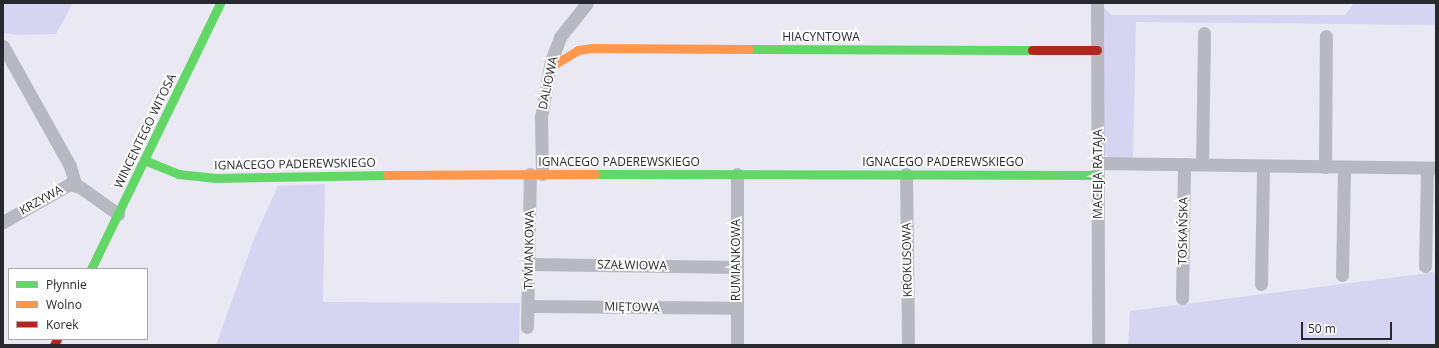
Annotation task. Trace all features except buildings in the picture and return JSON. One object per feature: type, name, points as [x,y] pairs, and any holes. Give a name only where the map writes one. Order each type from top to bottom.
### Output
[{"type":"street","name":"WINCENTEGO WITOSA","points":[[91,268],[220,3]]},
{"type":"street","name":"DALIOWA","points":[[536,174],[541,117],[550,67],[560,37],[587,3]]},
{"type":"street","name":"MACIEJA RATAJA","points":[[1097,3],[1098,345]]},
{"type":"street","points":[[1202,164],[1204,33]]},
{"type":"street","points":[[1325,167],[1326,36]]},
{"type":"street","points":[[3,46],[70,166],[75,184]]},
{"type":"street","name":"HIACYNTOWA","points":[[550,67],[578,50],[593,48],[1097,50]]},
{"type":"street","name":"IGNACEGO PADEREWSKIEGO","points":[[144,160],[178,174],[214,178],[536,174],[906,174],[1098,169]]},
{"type":"street","points":[[1098,169],[1184,164],[1431,168],[1425,266]]},
{"type":"street","name":"TOSKAŃSKA","points":[[1182,298],[1184,164]]},
{"type":"street","points":[[1262,284],[1263,166]]},
{"type":"street","points":[[1342,275],[1344,167]]},
{"type":"street","name":"TYMIANKOWA","points":[[527,327],[528,264],[536,174]]},
{"type":"street","name":"RUMIANKOWA","points":[[737,174],[737,345]]},
{"type":"street","name":"KROKUSOWA","points":[[906,174],[908,345]]},
{"type":"street","name":"KRZYWA","points":[[3,222],[75,184],[118,214]]},
{"type":"street","name":"SZAŁWIOWA","points":[[528,264],[736,267]]},
{"type":"street","name":"MIĘTOWA","points":[[528,306],[737,308]]},
{"type":"shaded area","points":[[3,3],[73,3],[56,34],[18,35],[3,33]]},
{"type":"shaded area","points":[[1354,3],[1436,3],[1436,25],[1136,22],[1133,159],[1111,159],[1104,154],[1101,5],[1112,15],[1345,15]]},
{"type":"shaded area","points":[[325,184],[323,302],[520,303],[519,345],[216,345],[255,236],[278,186]]},
{"type":"shaded area","points":[[1436,272],[1436,345],[1128,345],[1130,311]]},
{"type":"traffic: fast","points":[[91,268],[220,3]]},
{"type":"traffic: fast","points":[[749,49],[1032,50]]},
{"type":"traffic: fast","points":[[144,160],[178,174],[214,178],[387,175]]},
{"type":"traffic: fast","points":[[595,174],[1098,175]]},
{"type":"traffic: slow","points":[[550,67],[578,50],[593,48],[749,49]]},
{"type":"traffic: slow","points":[[387,175],[595,174]]},
{"type":"traffic: jam","points":[[1032,50],[1097,50]]},
{"type":"traffic: jam","points":[[54,345],[56,340]]}]
